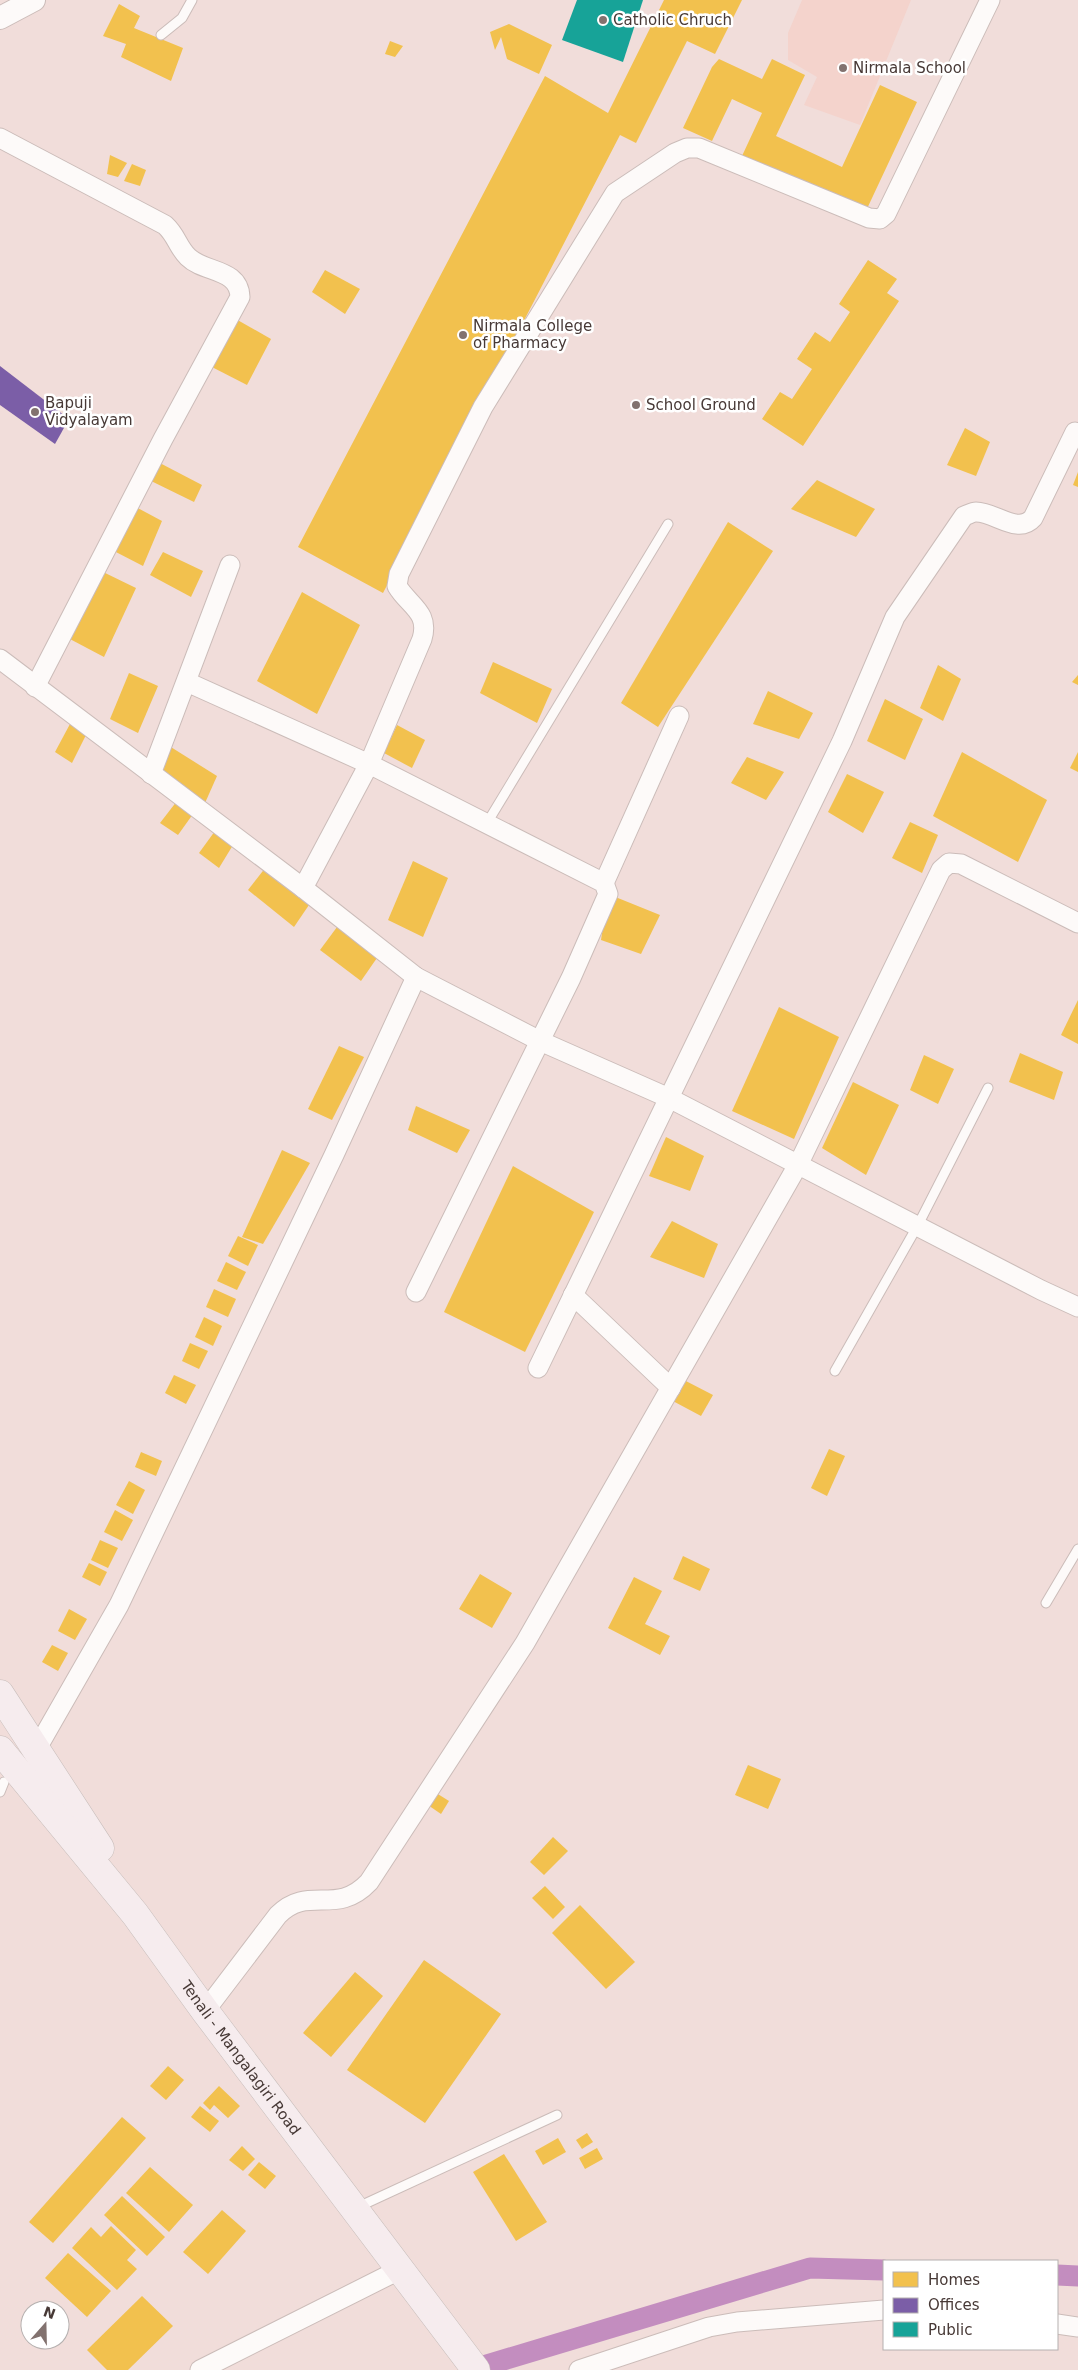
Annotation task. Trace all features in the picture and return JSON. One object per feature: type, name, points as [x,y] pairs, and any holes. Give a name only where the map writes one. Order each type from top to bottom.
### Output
[{"type":"main road","points":[[0,1694],[120,1879],[165,1956]]},
{"type":"main road","name":"Tenali - Mangalagiri Road","points":[[0,1750],[135,1914],[205,2011],[476,2370]]},
{"type":"main road","points":[[1,1784],[165,1956]]},
{"type":"street","points":[[0,18],[34,0]]},
{"type":"street","points":[[303,888],[369,764],[426,627],[421,615],[397,586],[398,574],[483,407],[616,193],[628,182],[675,153],[687,148],[699,148],[868,218],[880,219],[886,214],[990,0]]},
{"type":"street","points":[[0,138],[165,225],[175,233],[180,247],[189,258],[234,279],[240,286],[240,297],[163,439],[35,687]]},
{"type":"street","points":[[538,1368],[842,741],[895,617],[964,516],[976,512],[1020,525],[1028,524],[1033,518],[1075,432]]},
{"type":"street","points":[[151,774],[230,565]]},
{"type":"street","points":[[0,659],[303,888],[416,977],[540,1041],[669,1098],[1078,1307]]},
{"type":"street","points":[[186,682],[369,764],[604,883],[608,894],[571,978],[416,1292]]},
{"type":"street","points":[[604,883],[679,716]]},
{"type":"street","points":[[205,2011],[278,1915],[288,1905],[300,1900],[339,1901],[359,1893],[370,1882],[525,1643],[799,1164],[942,870],[949,863],[960,864],[1078,923]]},
{"type":"street","points":[[36,1750],[119,1605],[325,1173],[416,977]]},
{"type":"street","points":[[573,1295],[671,1388]]},
{"type":"street","points":[[200,2370],[401,2269]]},
{"type":"street","points":[[579,2370],[709,2327],[737,2322],[883,2310]]},
{"type":"street","points":[[1058,2324],[1078,2327]]},
{"type":"lane","points":[[161,35],[182,18],[192,0]]},
{"type":"lane","points":[[487,823],[668,524]]},
{"type":"lane","points":[[835,1371],[918,1225],[988,1088]]},
{"type":"lane","points":[[1046,1603],[1078,1549]]},
{"type":"lane","points":[[355,2209],[558,2115]]},
{"type":"shaded area","name":"Nirmala School","points":[[802,0],[911,0],[860,125],[804,105],[817,77],[788,60],[788,33]]},
{"type":"building: Homes","name":"Nirmala College of Pharmacy","points":[[664,0],[742,0],[715,54],[687,41],[636,143],[620,135],[383,593],[298,547],[545,76],[608,113]]},
{"type":"building: Homes","points":[[119,4],[140,16],[134,28],[183,48],[171,81],[121,57],[126,44],[103,36]]},
{"type":"building: Homes","points":[[509,24],[552,45],[539,74],[507,59],[501,37],[495,50],[490,32]]},
{"type":"building: Homes","points":[[390,41],[403,46],[395,57],[385,54]]},
{"type":"building: Homes","points":[[719,59],[762,79],[772,59],[805,75],[776,136],[842,167],[880,85],[917,102],[865,213],[742,156],[762,113],[732,99],[712,141],[683,128],[712,67]]},
{"type":"building: Homes","points":[[110,155],[127,163],[118,177],[107,174]]},
{"type":"building: Homes","points":[[132,164],[146,170],[140,186],[124,181]]},
{"type":"building: Homes","points":[[868,260],[897,279],[887,293],[899,301],[803,446],[762,419],[780,392],[792,399],[812,369],[797,359],[815,332],[830,342],[850,312],[839,304]]},
{"type":"building: Homes","points":[[325,270],[360,289],[345,314],[312,292]]},
{"type":"building: Homes","points":[[234,318],[271,339],[247,385],[208,365]]},
{"type":"building: Homes","points":[[965,428],[990,442],[976,476],[947,465]]},
{"type":"building: Homes","points":[[156,461],[202,485],[194,502],[147,479]]},
{"type":"building: Homes","points":[[1078,472],[1078,487],[1073,485]]},
{"type":"building: Homes","points":[[817,480],[875,509],[856,537],[791,509]]},
{"type":"building: Homes","points":[[134,506],[162,521],[143,566],[112,550]]},
{"type":"building: Homes","points":[[728,522],[773,551],[658,727],[621,703]]},
{"type":"building: Homes","points":[[163,552],[203,571],[191,597],[150,575]]},
{"type":"building: Homes","points":[[101,571],[136,588],[104,657],[68,638]]},
{"type":"building: Homes","points":[[302,592],[360,625],[317,714],[257,681]]},
{"type":"building: Homes","points":[[493,662],[552,689],[537,723],[480,693]]},
{"type":"building: Homes","points":[[938,665],[961,679],[943,721],[920,708]]},
{"type":"building: Homes","points":[[129,673],[158,686],[138,733],[110,719]]},
{"type":"building: Homes","points":[[1078,675],[1078,685],[1072,682]]},
{"type":"building: Homes","points":[[768,691],[813,713],[799,739],[753,724]]},
{"type":"building: Homes","points":[[885,699],[923,719],[905,760],[867,741]]},
{"type":"building: Homes","points":[[70,724],[87,733],[72,763],[55,752]]},
{"type":"building: Homes","points":[[397,725],[425,740],[412,768],[384,753]]},
{"type":"building: Homes","points":[[166,744],[217,776],[205,803],[157,770]]},
{"type":"building: Homes","points":[[962,752],[1047,800],[1018,862],[933,816]]},
{"type":"building: Homes","points":[[1078,752],[1078,772],[1070,768]]},
{"type":"building: Homes","points":[[747,757],[784,772],[766,800],[731,783]]},
{"type":"building: Homes","points":[[847,774],[884,792],[863,833],[828,812]]},
{"type":"building: Homes","points":[[177,801],[193,814],[178,835],[160,823]]},
{"type":"building: Homes","points":[[910,822],[938,835],[922,873],[892,858]]},
{"type":"building: Homes","points":[[215,831],[233,845],[219,868],[199,853]]},
{"type":"building: Homes","points":[[413,861],[448,878],[423,937],[388,920]]},
{"type":"building: Homes","points":[[266,867],[311,902],[294,927],[248,890]]},
{"type":"building: Homes","points":[[608,894],[660,915],[641,954],[601,940]]},
{"type":"building: Homes","points":[[340,923],[379,955],[361,981],[320,950]]},
{"type":"building: Homes","points":[[1078,1000],[1078,1044],[1061,1035]]},
{"type":"building: Homes","points":[[779,1007],[839,1037],[794,1139],[732,1111]]},
{"type":"building: Homes","points":[[339,1046],[364,1057],[332,1120],[308,1109]]},
{"type":"building: Homes","points":[[1020,1053],[1063,1072],[1054,1100],[1009,1082]]},
{"type":"building: Homes","points":[[924,1055],[954,1069],[938,1104],[910,1090]]},
{"type":"building: Homes","points":[[853,1082],[899,1105],[866,1175],[822,1148]]},
{"type":"building: Homes","points":[[416,1106],[470,1130],[457,1153],[408,1130]]},
{"type":"building: Homes","points":[[666,1137],[704,1156],[690,1191],[649,1176]]},
{"type":"building: Homes","points":[[282,1150],[310,1163],[263,1244],[242,1237]]},
{"type":"building: Homes","points":[[513,1166],[594,1212],[525,1352],[444,1312]]},
{"type":"building: Homes","points":[[672,1221],[718,1244],[704,1278],[650,1257]]},
{"type":"building: Homes","points":[[238,1236],[258,1245],[248,1266],[228,1256]]},
{"type":"building: Homes","points":[[226,1262],[246,1272],[237,1290],[217,1281]]},
{"type":"building: Homes","points":[[214,1289],[236,1299],[228,1317],[206,1307]]},
{"type":"building: Homes","points":[[204,1317],[222,1326],[213,1346],[195,1337]]},
{"type":"building: Homes","points":[[190,1343],[208,1351],[199,1369],[182,1361]]},
{"type":"building: Homes","points":[[174,1375],[196,1385],[186,1404],[165,1393]]},
{"type":"building: Homes","points":[[682,1379],[713,1395],[701,1416],[671,1400]]},
{"type":"building: Homes","points":[[829,1449],[845,1456],[827,1496],[811,1488]]},
{"type":"building: Homes","points":[[141,1452],[162,1461],[156,1476],[135,1467]]},
{"type":"building: Homes","points":[[129,1481],[145,1490],[133,1514],[116,1505]]},
{"type":"building: Homes","points":[[115,1510],[133,1520],[122,1541],[104,1532]]},
{"type":"building: Homes","points":[[100,1540],[118,1548],[108,1568],[91,1560]]},
{"type":"building: Homes","points":[[683,1556],[710,1569],[700,1591],[673,1579]]},
{"type":"building: Homes","points":[[89,1563],[107,1572],[100,1586],[82,1577]]},
{"type":"building: Homes","points":[[480,1574],[512,1593],[492,1628],[459,1609]]},
{"type":"building: Homes","points":[[634,1577],[662,1591],[645,1624],[670,1636],[660,1655],[608,1628]]},
{"type":"building: Homes","points":[[69,1609],[87,1619],[75,1640],[58,1631]]},
{"type":"building: Homes","points":[[52,1645],[68,1653],[58,1671],[42,1662]]},
{"type":"building: Homes","points":[[748,1765],[781,1779],[768,1809],[735,1795]]},
{"type":"building: Homes","points":[[433,1791],[449,1801],[441,1814],[425,1803]]},
{"type":"building: Homes","points":[[553,1837],[568,1851],[544,1875],[530,1862]]},
{"type":"building: Homes","points":[[545,1886],[565,1907],[553,1919],[532,1898]]},
{"type":"building: Homes","points":[[580,1905],[635,1962],[606,1989],[552,1933]]},
{"type":"building: Homes","points":[[424,1960],[501,2014],[425,2123],[347,2070]]},
{"type":"building: Homes","points":[[355,1972],[383,1996],[331,2057],[303,2033]]},
{"type":"building: Homes","points":[[168,2066],[184,2080],[166,2100],[150,2086]]},
{"type":"building: Homes","points":[[219,2086],[240,2106],[228,2118],[214,2105],[210,2110],[203,2103]]},
{"type":"building: Homes","points":[[200,2106],[219,2121],[210,2132],[191,2117]]},
{"type":"building: Homes","points":[[122,2117],[146,2138],[53,2243],[29,2222]]},
{"type":"building: Homes","points":[[587,2133],[593,2142],[582,2149],[576,2140]]},
{"type":"building: Homes","points":[[558,2138],[566,2152],[543,2165],[535,2151]]},
{"type":"building: Homes","points":[[242,2146],[255,2159],[243,2171],[229,2160]]},
{"type":"building: Homes","points":[[597,2148],[603,2159],[585,2169],[579,2158]]},
{"type":"building: Homes","points":[[504,2154],[547,2222],[516,2241],[473,2172]]},
{"type":"building: Homes","points":[[259,2162],[276,2176],[265,2189],[248,2175]]},
{"type":"building: Homes","points":[[150,2167],[193,2205],[169,2232],[126,2193]]},
{"type":"building: Homes","points":[[122,2196],[165,2237],[147,2256],[104,2215]]},
{"type":"building: Homes","points":[[222,2210],[246,2231],[208,2274],[183,2252]]},
{"type":"building: Homes","points":[[111,2226],[136,2250],[127,2260],[137,2269],[117,2290],[72,2248],[91,2227],[101,2237]]},
{"type":"building: Homes","points":[[68,2253],[111,2291],[87,2317],[45,2278]]},
{"type":"building: Homes","points":[[142,2296],[173,2326],[128,2370],[107,2370],[87,2350]]},
{"type":"building: Offices","name":"Bapuji Vidyalayam","points":[[0,366],[69,419],[55,444],[0,405]]},
{"type":"building: Public","name":"Catholic Chruch","points":[[577,0],[643,0],[623,62],[562,40]]},
{"type":"waterway","points":[[470,2370],[810,2268],[883,2270]]},
{"type":"waterway","points":[[1058,2275],[1078,2276]]},
{"type":"place","name":"Catholic Chruch","points":[[603,20]]},
{"type":"place","name":"Nirmala School","points":[[843,68]]},
{"type":"place","name":"Nirmala College of Pharmacy","points":[[463,335]]},
{"type":"place","name":"School Ground","points":[[636,405]]},
{"type":"place","name":"Bapuji Vidyalayam","points":[[35,412]]}]
